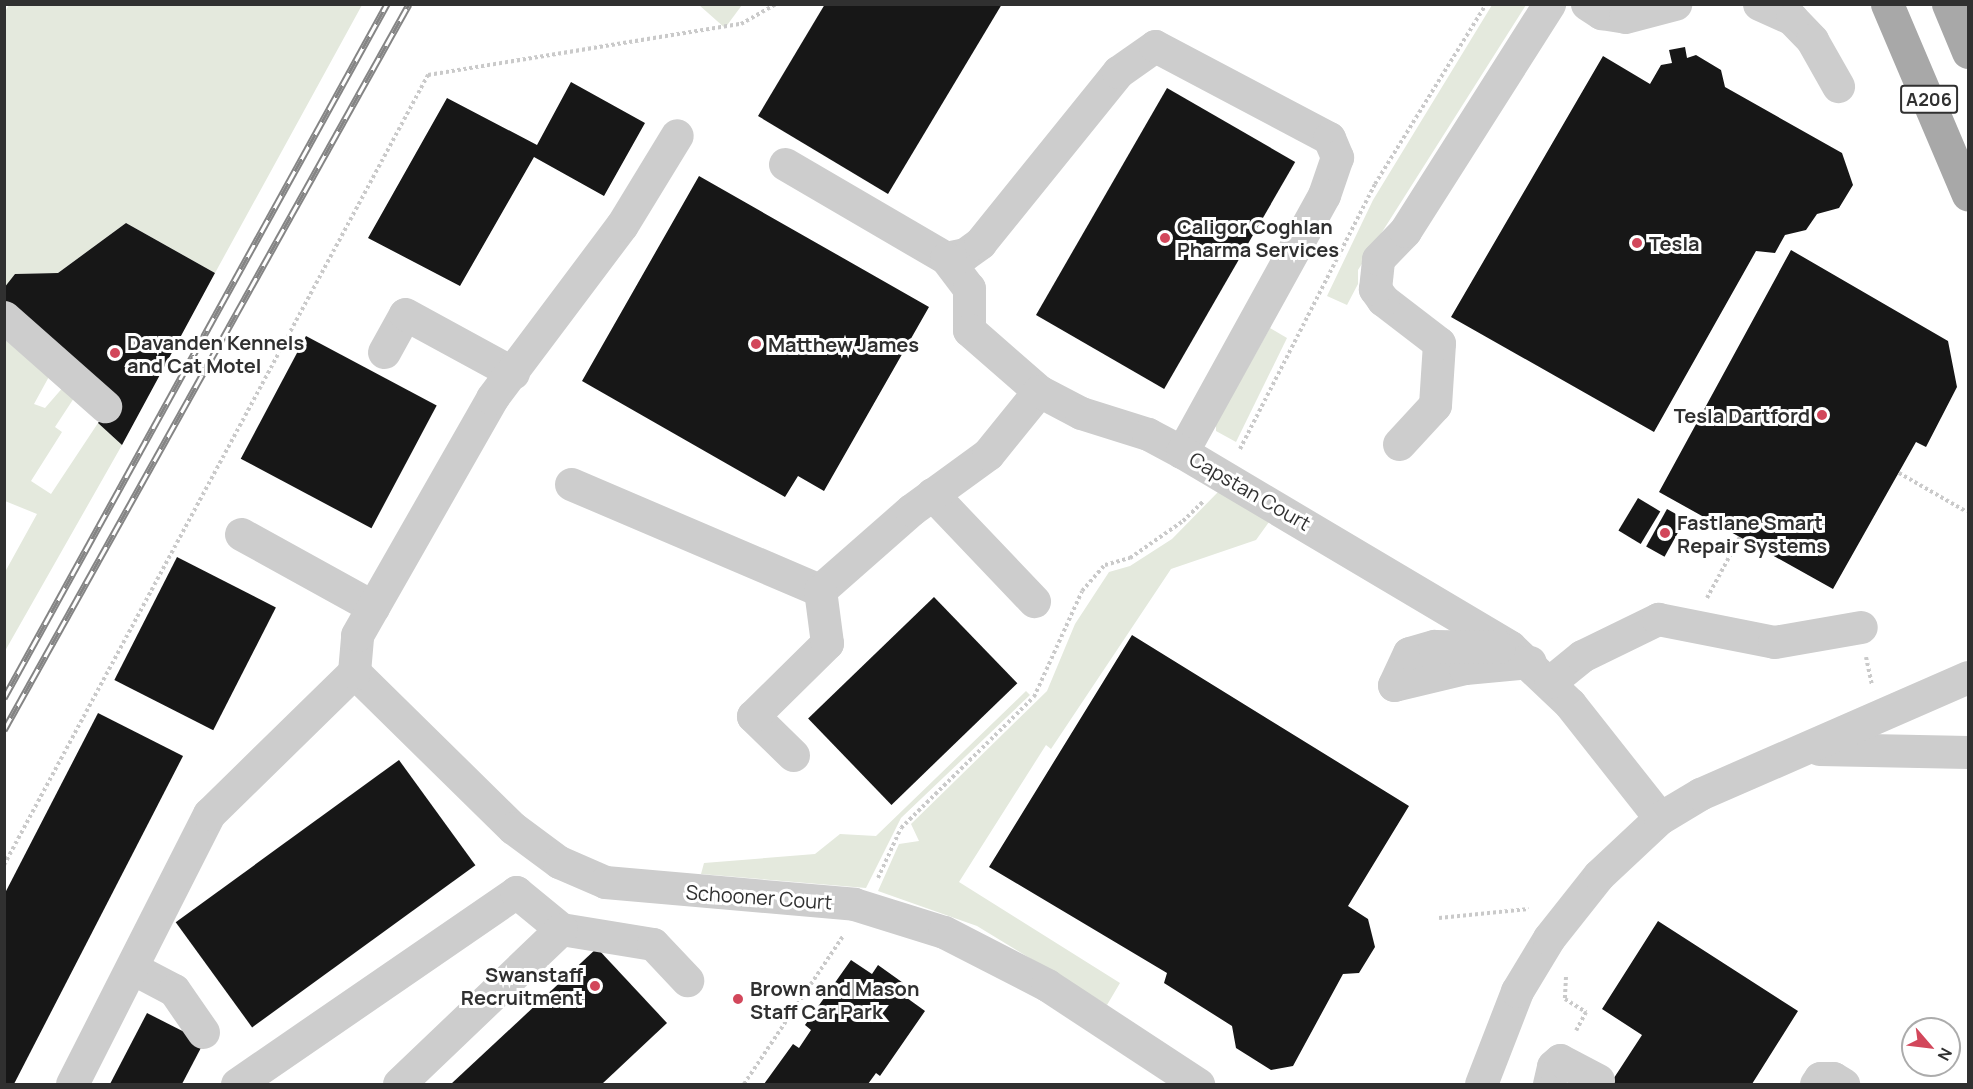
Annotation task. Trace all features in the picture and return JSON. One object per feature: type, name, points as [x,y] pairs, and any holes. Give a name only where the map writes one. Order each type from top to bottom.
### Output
[{"type":"main road","name":"A206","points":[[1887,4],[1968,195]]},
{"type":"main road","points":[[1948,4],[1968,52]]},
{"type":"street","points":[[1399,444],[1434,405],[1439,343],[1383,300],[1374,289],[1378,259],[1405,231],[1549,4]]},
{"type":"street","points":[[1587,4],[1601,13],[1625,17],[1675,4]]},
{"type":"street","points":[[1760,4],[1792,20],[1812,40],[1838,86]]},
{"type":"street","points":[[786,164],[946,258],[965,254],[980,243],[1118,72],[1155,46],[1329,138],[1337,157],[1324,195],[1182,452]]},
{"type":"street","points":[[72,1084],[209,814],[354,672],[357,635],[492,398],[622,225],[677,135]]},
{"type":"street","name":"Capstan Court","points":[[946,258],[969,288],[969,330],[1039,391],[1081,413],[1148,434],[1182,452],[1225,476],[1530,664],[1660,818]]},
{"type":"street","points":[[384,352],[405,314],[513,373]]},
{"type":"street","points":[[4,316],[105,406]]},
{"type":"street","points":[[820,590],[932,494],[988,454],[1039,391]]},
{"type":"street","points":[[571,484],[820,590]]},
{"type":"street","points":[[932,494],[1034,601]]},
{"type":"street","points":[[241,534],[374,607]]},
{"type":"street","points":[[793,755],[753,716],[827,643],[820,590]]},
{"type":"street","points":[[1530,664],[1581,656],[1658,619],[1774,642],[1861,627]]},
{"type":"street","name":"Schooner Court","points":[[354,672],[513,828],[559,862],[605,882],[645,888],[859,905],[944,932],[1047,985],[1198,1084]]},
{"type":"street","points":[[1481,1084],[1517,991],[1549,938],[1599,875],[1660,818],[1700,794],[1812,749],[1968,676]]},
{"type":"street","points":[[1812,749],[1968,752]]},
{"type":"street","points":[[240,1084],[516,892],[561,929],[653,944],[687,980]]},
{"type":"street","points":[[399,1084],[561,929]]},
{"type":"street","points":[[132,968],[174,990],[202,1032]]},
{"type":"street","points":[[1555,1072],[1598,1080]]},
{"type":"street","points":[[1816,1084],[1820,1078],[1833,1078],[1843,1084]]},
{"type":"path","points":[[4,865],[428,75],[741,24],[776,4]]},
{"type":"path","points":[[1899,473],[1967,512]]},
{"type":"path","points":[[744,1084],[831,959],[901,828],[1034,697],[1082,591],[1105,565],[1130,558],[1183,521],[1225,476]]},
{"type":"path","points":[[1692,624],[1740,537]]},
{"type":"path","points":[[1861,627],[1872,686],[1880,683]]},
{"type":"path","points":[[1439,918],[1533,909],[1529,916]]},
{"type":"path","points":[[1555,1072],[1586,1012],[1565,999],[1566,969]]},
{"type":"shaded area","points":[[9,5],[362,5],[215,273],[126,223],[58,273],[15,274],[5,288],[4,13]]},
{"type":"shaded area","points":[[699,5],[742,5],[725,28]]},
{"type":"shaded area","points":[[1492,5],[1526,5],[1358,270],[1358,284],[1347,305],[1327,296],[1373,200]]},
{"type":"shaded area","points":[[1270,328],[1287,338],[1236,442],[1216,431],[1216,424]]},
{"type":"shaded area","points":[[5,330],[51,373],[34,404],[45,408],[65,385],[76,395],[55,427],[62,432],[31,481],[51,494],[98,423],[122,445],[5,651],[5,572],[37,514],[5,501]]},
{"type":"shaded area","points":[[1218,492],[1269,522],[1256,540],[1171,569],[1051,749],[1046,745],[959,882],[1120,983],[1107,1005],[977,926],[878,891],[899,844],[919,841],[911,824],[1047,691],[1075,624],[1109,572],[1130,566],[1172,539]]},
{"type":"shaded area","points":[[1026,691],[1030,695],[901,818],[866,888],[701,874],[704,863],[815,854],[840,834],[876,836]]},
{"type":"building","points":[[825,4],[1002,4],[888,194],[758,116]]},
{"type":"building","name":"Tesla","points":[[1685,47],[1687,58],[1696,55],[1721,70],[1725,87],[1842,153],[1853,185],[1839,208],[1817,214],[1806,230],[1785,235],[1775,253],[1756,251],[1654,432],[1451,317],[1603,56],[1650,84],[1661,65],[1672,63],[1669,50]]},
{"type":"building","points":[[571,82],[645,123],[604,196],[534,157],[460,286],[368,238],[447,98],[537,145]]},
{"type":"building","name":"Caligor Coghlan Pharma Services","points":[[1167,88],[1295,162],[1164,389],[1036,315]]},
{"type":"building","name":"Matthew James","points":[[699,176],[929,307],[824,491],[798,476],[785,497],[582,381]]},
{"type":"building","name":"Davanden Kennels and Cat Motel","points":[[126,223],[215,273],[122,445],[98,423],[112,402],[4,304],[4,288],[15,274],[58,273]]},
{"type":"building","name":"Tesla Dartford","points":[[1791,250],[1948,341],[1957,387],[1926,447],[1916,442],[1833,589],[1659,492]]},
{"type":"building","points":[[306,336],[437,405],[371,528],[241,459]]},
{"type":"building","points":[[1638,498],[1660,511],[1641,544],[1618,531]]},
{"type":"building","name":"Fastlane Smart Repair Systems","points":[[1667,509],[1685,519],[1665,557],[1646,547]]},
{"type":"building","points":[[177,557],[276,607],[213,730],[114,680]]},
{"type":"building","points":[[934,597],[1017,683],[891,805],[808,719]]},
{"type":"building","points":[[1132,635],[1409,806],[1348,906],[1368,919],[1375,947],[1359,973],[1343,974],[1293,1066],[1271,1070],[1236,1048],[1232,1026],[1164,983],[1167,973],[989,867]]},
{"type":"building","points":[[98,713],[183,756],[14,1084],[4,1084],[4,895]]},
{"type":"building","points":[[399,760],[475,865],[252,1027],[176,922]]},
{"type":"building","points":[[1658,921],[1798,1011],[1752,1084],[1610,1084],[1642,1035],[1602,1009]]},
{"type":"building","name":"Swanstaff Recruitment","points":[[597,948],[667,1023],[602,1084],[451,1084]]},
{"type":"building","points":[[851,960],[872,974],[878,965],[913,990],[907,998],[925,1011],[880,1076],[876,1073],[868,1084],[764,1084],[793,1044],[799,1048],[811,1030],[805,1025]]},
{"type":"building","points":[[147,1013],[204,1042],[182,1084],[110,1084]]},
{"type":"railway","points":[[4,698],[387,4]]},
{"type":"railway","points":[[4,730],[409,4]]},
{"type":"place","name":"Caligor Coghlan Pharma Services","points":[[1165,238]]},
{"type":"place","name":"Tesla","points":[[1637,243]]},
{"type":"place","name":"Matthew James","points":[[756,344]]},
{"type":"place","name":"Davanden Kennels and Cat Motel","points":[[115,353]]},
{"type":"place","name":"Tesla Dartford","points":[[1822,415]]},
{"type":"place","name":"Fastlane Smart Repair Systems","points":[[1665,533]]},
{"type":"place","name":"Swanstaff Recruitment","points":[[595,986]]},
{"type":"place","name":"Brown and Mason Staff Car Park","points":[[738,999]]}]
